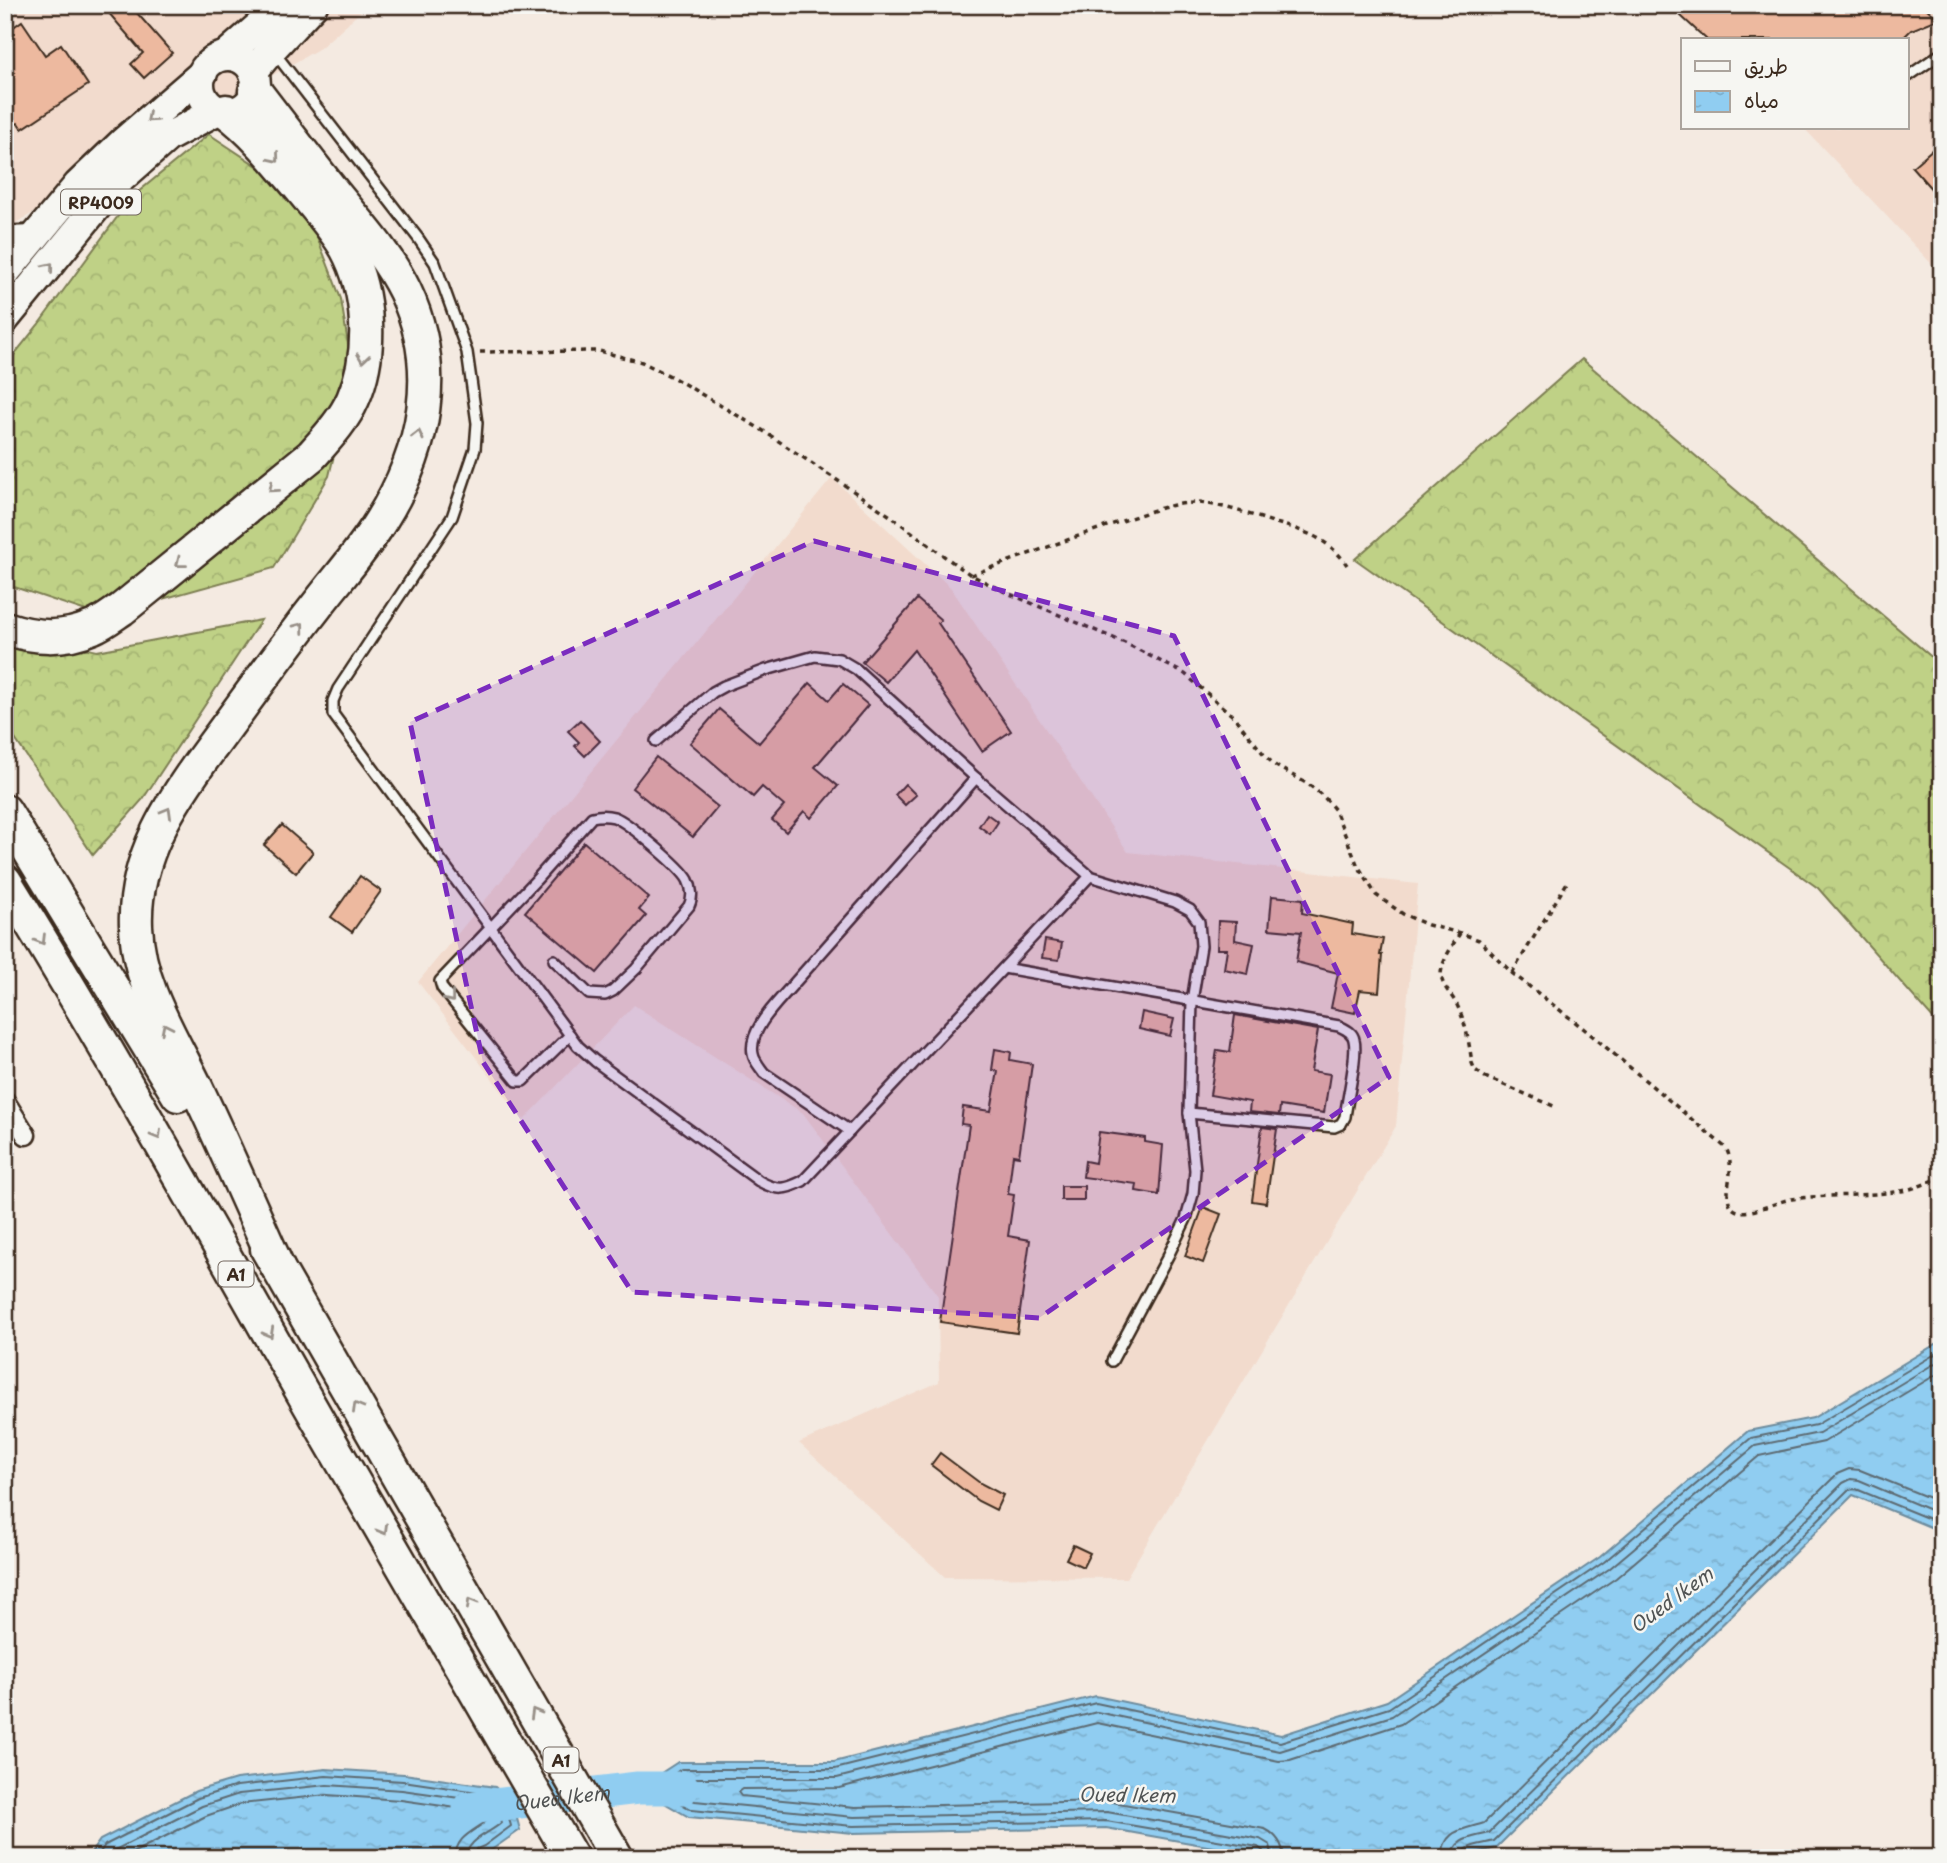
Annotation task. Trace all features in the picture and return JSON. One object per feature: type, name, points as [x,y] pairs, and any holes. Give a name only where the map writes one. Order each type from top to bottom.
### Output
[{"type":"highway","points":[[254,82],[384,254],[416,316],[424,352],[426,384],[423,416],[413,454],[397,493],[359,552],[182,786],[162,820],[148,853],[137,893],[136,925],[140,963],[150,992],[278,1268]]},
{"type":"highway","points":[[5,628],[30,636],[62,636],[94,627],[122,609],[312,455],[353,400],[362,367],[366,329],[358,275],[347,250],[333,227],[265,146],[240,122],[222,111]]},
{"type":"highway","name":"A1","points":[[5,811],[186,1108],[617,1858]]},
{"type":"highway","name":"A1","points":[[5,881],[174,1165],[330,1442],[572,1858]]},
{"type":"main road","name":"RP4009","points":[[5,273],[78,185],[202,73],[211,61],[225,56],[283,5]]},
{"type":"main road","name":"RP4009","points":[[5,319],[117,183],[168,137],[222,111],[235,111],[244,107],[250,100],[254,82],[272,48],[313,5]]},
{"type":"main road","points":[[225,56],[242,60],[254,82]]},
{"type":"main road","points":[[202,73],[201,90],[210,105],[222,111]]},
{"type":"street","points":[[5,239],[36,238]]},
{"type":"street","points":[[5,1101],[26,1135]]},
{"type":"lane","points":[[272,48],[435,263],[467,352],[477,423],[475,449],[452,517],[338,689],[333,701],[333,714],[578,1045],[595,1061],[759,1181],[773,1189],[789,1188],[803,1181],[1090,876]]},
{"type":"lane","points":[[1909,76],[1942,53]]},
{"type":"lane","points":[[656,741],[713,692],[724,686],[815,656],[839,659],[856,669],[975,778],[1090,876],[1175,902],[1190,910],[1199,922],[1201,946],[1192,1001],[1189,1113],[1195,1170],[1193,1194],[1186,1219],[1112,1361]]},
{"type":"lane","points":[[850,1131],[764,1073],[753,1053],[752,1043],[760,1024],[775,1006],[975,778]]},
{"type":"lane","points":[[554,960],[589,994],[605,995],[613,992],[689,906],[692,899],[690,883],[683,872],[632,828],[616,818],[602,815],[593,817],[440,981],[442,988],[517,1081],[523,1081],[570,1035]]},
{"type":"lane","points":[[1004,968],[1339,1026],[1348,1030],[1354,1038],[1345,1117],[1341,1124],[1334,1127],[1189,1113]]},
{"type":"path","points":[[467,352],[598,351],[642,362],[762,430],[889,515],[971,575],[1125,643],[1185,674],[1234,718],[1276,766],[1308,784],[1330,803],[1357,864],[1376,895],[1403,914],[1428,925],[1479,940],[1512,973],[1583,1028],[1726,1148],[1732,1166],[1728,1197],[1735,1210],[1742,1213],[1792,1199],[1904,1191],[1942,1177]]},
{"type":"path","points":[[971,575],[1107,526],[1186,503],[1224,507],[1291,527],[1330,545],[1347,565]]},
{"type":"path","points":[[1512,973],[1568,881]]},
{"type":"path","points":[[1460,933],[1442,967],[1441,976],[1464,1021],[1475,1070],[1485,1077],[1556,1107]]},
{"type":"highlighted area","points":[[814,541],[1174,636],[1389,1077],[1039,1318],[632,1292],[483,1062],[410,722]]},
{"type":"shaded area","points":[[5,5],[368,5],[320,48],[5,229]]},
{"type":"shaded area","points":[[1688,5],[1942,5],[1942,275],[1806,130],[1909,130],[1909,38],[1719,38]]},
{"type":"shaded area","points":[[832,478],[951,588],[1128,852],[1418,884],[1396,1126],[1126,1578],[945,1577],[799,1443],[939,1382],[938,1296],[803,1113],[634,1005],[524,1120],[418,982]]},
{"type":"green space","points":[[209,134],[301,195],[341,299],[353,376],[329,476],[274,568],[101,616],[5,584],[5,366],[132,197]]},
{"type":"green space","points":[[1582,359],[1942,666],[1942,1029],[1818,888],[1355,559]]},
{"type":"green space","points":[[261,620],[143,799],[93,855],[5,724],[5,630],[97,651]]},
{"type":"water","points":[[1942,1343],[1942,1532],[1853,1495],[1496,1848],[1455,1858],[1275,1858],[1106,1828],[853,1833],[689,1817],[638,1788],[678,1762],[834,1762],[1096,1696],[1281,1735],[1387,1701],[1600,1557],[1748,1431],[1813,1418],[1936,1344]]},
{"type":"water","points":[[326,1769],[404,1774],[495,1787],[513,1803],[520,1830],[487,1853],[470,1858],[87,1858],[100,1840],[196,1791],[236,1779]]},
{"type":"building","points":[[102,5],[130,5],[172,53],[144,78],[131,64],[143,53]]},
{"type":"building","points":[[1669,5],[1923,5],[1938,19],[1911,30],[1903,38],[1705,38]]},
{"type":"building","points":[[22,21],[45,55],[61,44],[88,85],[22,129],[18,123],[5,131],[5,33]]},
{"type":"building","points":[[1942,141],[1942,201],[1912,167]]},
{"type":"building","points":[[917,599],[941,620],[938,623],[1011,731],[982,751],[914,650],[886,682],[862,662]]},
{"type":"building","points":[[810,683],[829,700],[843,684],[868,705],[815,767],[838,786],[811,818],[804,811],[786,832],[772,820],[784,806],[762,787],[753,797],[690,743],[719,709],[759,743]]},
{"type":"building","points":[[580,720],[600,741],[585,756],[575,746],[579,742],[568,731]]},
{"type":"building","points":[[656,757],[718,807],[693,837],[632,788]]},
{"type":"building","points":[[905,784],[916,795],[905,805],[895,795]]},
{"type":"building","points":[[987,814],[998,822],[990,834],[979,826]]},
{"type":"building","points":[[282,825],[313,852],[296,873],[264,845]]},
{"type":"building","points":[[584,842],[649,898],[639,910],[646,916],[597,973],[525,912]]},
{"type":"building","points":[[360,876],[381,891],[352,932],[331,917]]},
{"type":"building","points":[[1272,896],[1303,899],[1302,913],[1353,924],[1352,934],[1383,939],[1379,992],[1360,990],[1355,1013],[1331,1008],[1338,973],[1296,962],[1301,932],[1269,929]]},
{"type":"building","points":[[1218,921],[1236,922],[1235,940],[1254,944],[1248,974],[1224,969],[1227,949],[1217,949]]},
{"type":"building","points":[[1045,940],[1062,943],[1059,960],[1042,958]]},
{"type":"building","points":[[1142,1012],[1174,1019],[1170,1036],[1139,1029]]},
{"type":"building","points":[[1235,1015],[1318,1030],[1311,1071],[1330,1074],[1324,1113],[1280,1106],[1279,1115],[1249,1112],[1250,1102],[1210,1095],[1217,1050],[1230,1052]]},
{"type":"building","points":[[995,1049],[1011,1052],[1010,1060],[1032,1064],[1019,1156],[1013,1155],[1008,1194],[1014,1195],[1008,1236],[1030,1240],[1017,1333],[940,1322],[969,1125],[961,1124],[963,1107],[991,1111],[998,1071],[992,1070]]},
{"type":"building","points":[[1262,1127],[1277,1129],[1266,1203],[1252,1201]]},
{"type":"building","points":[[1099,1132],[1145,1138],[1145,1142],[1163,1145],[1159,1195],[1136,1191],[1137,1184],[1083,1177],[1085,1161],[1095,1163]]},
{"type":"building","points":[[1061,1186],[1084,1186],[1084,1200],[1061,1200]]},
{"type":"building","points":[[1203,1207],[1221,1214],[1203,1263],[1185,1256]]},
{"type":"building","points":[[940,1453],[980,1483],[1003,1495],[996,1510],[978,1501],[931,1465]]},
{"type":"building","points":[[1073,1545],[1090,1553],[1083,1567],[1066,1559]]},
{"type":"waterway","name":"Oued Ikem","points":[[469,1808],[638,1788],[683,1788]]}]
